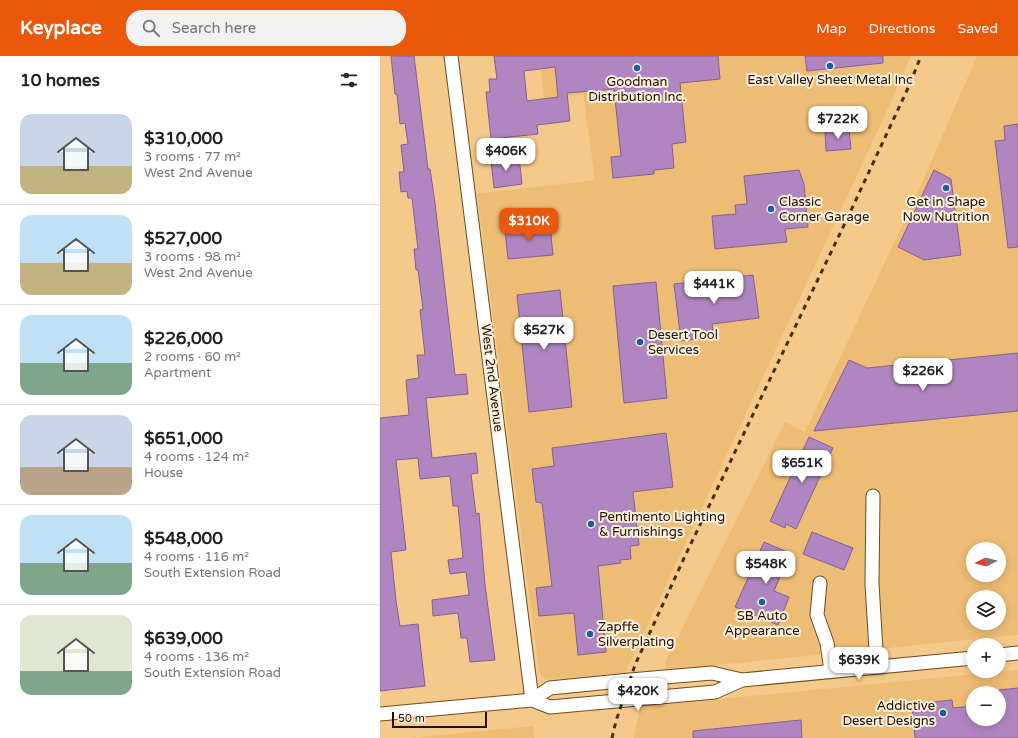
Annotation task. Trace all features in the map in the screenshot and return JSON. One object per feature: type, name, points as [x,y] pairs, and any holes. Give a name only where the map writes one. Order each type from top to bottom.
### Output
[{"type":"street","name":"West 2nd Avenue","points":[[451,56],[532,700]]},
{"type":"street","points":[[873,496],[872,584],[877,667]]},
{"type":"street","points":[[820,583],[817,616],[827,643],[831,671]]},
{"type":"street","points":[[1006,655],[1018,654]]},
{"type":"street","points":[[380,714],[532,700],[550,706],[715,692],[742,680],[966,659]]},
{"type":"street","points":[[532,700],[550,688],[622,681],[712,673],[742,680]]},
{"type":"shaded area","points":[[539,56],[911,56],[885,115],[625,673],[547,680],[542,677],[539,670],[477,194],[595,180],[583,94],[544,99]]},
{"type":"shaded area","points":[[977,56],[1018,56],[1018,635],[988,638],[966,638],[966,640],[666,670],[665,663],[785,422],[805,432],[918,192]]},
{"type":"shaded area","points":[[1018,670],[1018,738],[634,738],[640,707],[966,675],[966,678],[1006,678],[1006,671]]},
{"type":"shaded area","points":[[533,726],[534,738],[411,738]]},
{"type":"building","points":[[391,56],[414,56],[428,169],[430,169],[435,203],[455,375],[466,374],[468,394],[426,398],[432,458],[476,453],[478,473],[471,474],[476,514],[479,513],[485,585],[495,660],[470,662],[467,638],[461,638],[458,613],[433,616],[432,600],[469,595],[466,572],[450,574],[448,560],[463,558],[458,506],[453,506],[450,476],[420,479],[418,458],[396,460],[406,550],[391,552],[396,601],[400,626],[418,624],[425,686],[380,691],[380,418],[409,415],[406,380],[419,378],[417,355],[425,355],[420,310],[423,309],[414,249],[418,249],[412,198],[408,198],[407,191],[401,192],[399,172],[404,172],[401,145],[408,144],[405,123],[400,124]]},
{"type":"building","points":[[494,56],[718,56],[720,79],[680,83],[686,142],[672,144],[674,168],[654,170],[654,174],[613,178],[611,157],[621,156],[614,89],[567,93],[570,121],[537,125],[538,134],[491,139],[486,92],[490,92],[489,79],[497,79]],"holes":[[[555,67],[558,97],[527,101],[524,71]]]},
{"type":"building","name":"East Valley Sheet Metal Inc","points":[[805,56],[883,56],[883,63],[807,71]]},
{"type":"building","points":[[1018,124],[1018,247],[1008,248],[995,141],[1005,140],[1004,126]]},
{"type":"building","points":[[849,129],[851,149],[826,151],[825,131]]},
{"type":"building","points":[[519,157],[522,184],[494,188],[491,160]]},
{"type":"building","name":"Classic Corner Garage","points":[[799,170],[804,184],[808,227],[785,229],[787,242],[715,249],[712,216],[736,214],[735,205],[747,204],[744,176]]},
{"type":"building","points":[[934,170],[951,179],[961,255],[924,260],[898,247]]},
{"type":"building","points":[[550,226],[553,255],[508,259],[505,230]]},
{"type":"building","points":[[753,275],[759,318],[712,324],[714,337],[681,341],[674,284]]},
{"type":"building","name":"Desert Tool Services","points":[[656,282],[667,398],[624,403],[613,286]]},
{"type":"building","points":[[560,290],[572,407],[529,412],[517,295]]},
{"type":"building","points":[[1018,353],[1018,411],[814,431],[849,360],[867,368]]},
{"type":"building","points":[[666,433],[673,487],[633,492],[639,545],[630,546],[631,559],[620,560],[621,563],[598,566],[606,652],[578,655],[574,613],[539,616],[536,588],[552,586],[542,503],[536,502],[532,469],[554,466],[552,448]]},
{"type":"building","points":[[809,437],[833,448],[796,529],[786,524],[785,528],[770,521]]},
{"type":"building","points":[[812,532],[853,548],[844,570],[803,554]]},
{"type":"building","points":[[764,542],[794,555],[788,569],[784,567],[774,591],[789,597],[778,625],[735,607]]},
{"type":"building","name":"Addictive Desert Designs","points":[[1018,688],[1018,738],[915,738],[912,704],[952,700],[953,708],[966,707],[966,726],[1006,726],[1006,689]]},
{"type":"building","points":[[801,720],[802,738],[693,738],[693,731]]},
{"type":"railway","points":[[612,738],[616,721],[635,665],[685,556],[847,219],[909,86],[921,56]]},
{"type":"place","name":"East Valley Sheet Metal Inc","points":[[830,66]]},
{"type":"place","name":"Goodman Distribution Inc.","points":[[637,68]]},
{"type":"place","name":"Get in Shape Now Nutrition","points":[[946,188]]},
{"type":"place","name":"Classic Corner Garage","points":[[771,209]]},
{"type":"place","name":"Desert Tool Services","points":[[640,342]]},
{"type":"place","name":"Pentimento Lighting & Furnishings","points":[[591,524]]},
{"type":"place","name":"SB Auto Appearance","points":[[762,602]]},
{"type":"place","name":"Zapffe Silverplating","points":[[590,634]]},
{"type":"place","name":"Addictive Desert Designs","points":[[943,713]]}]
